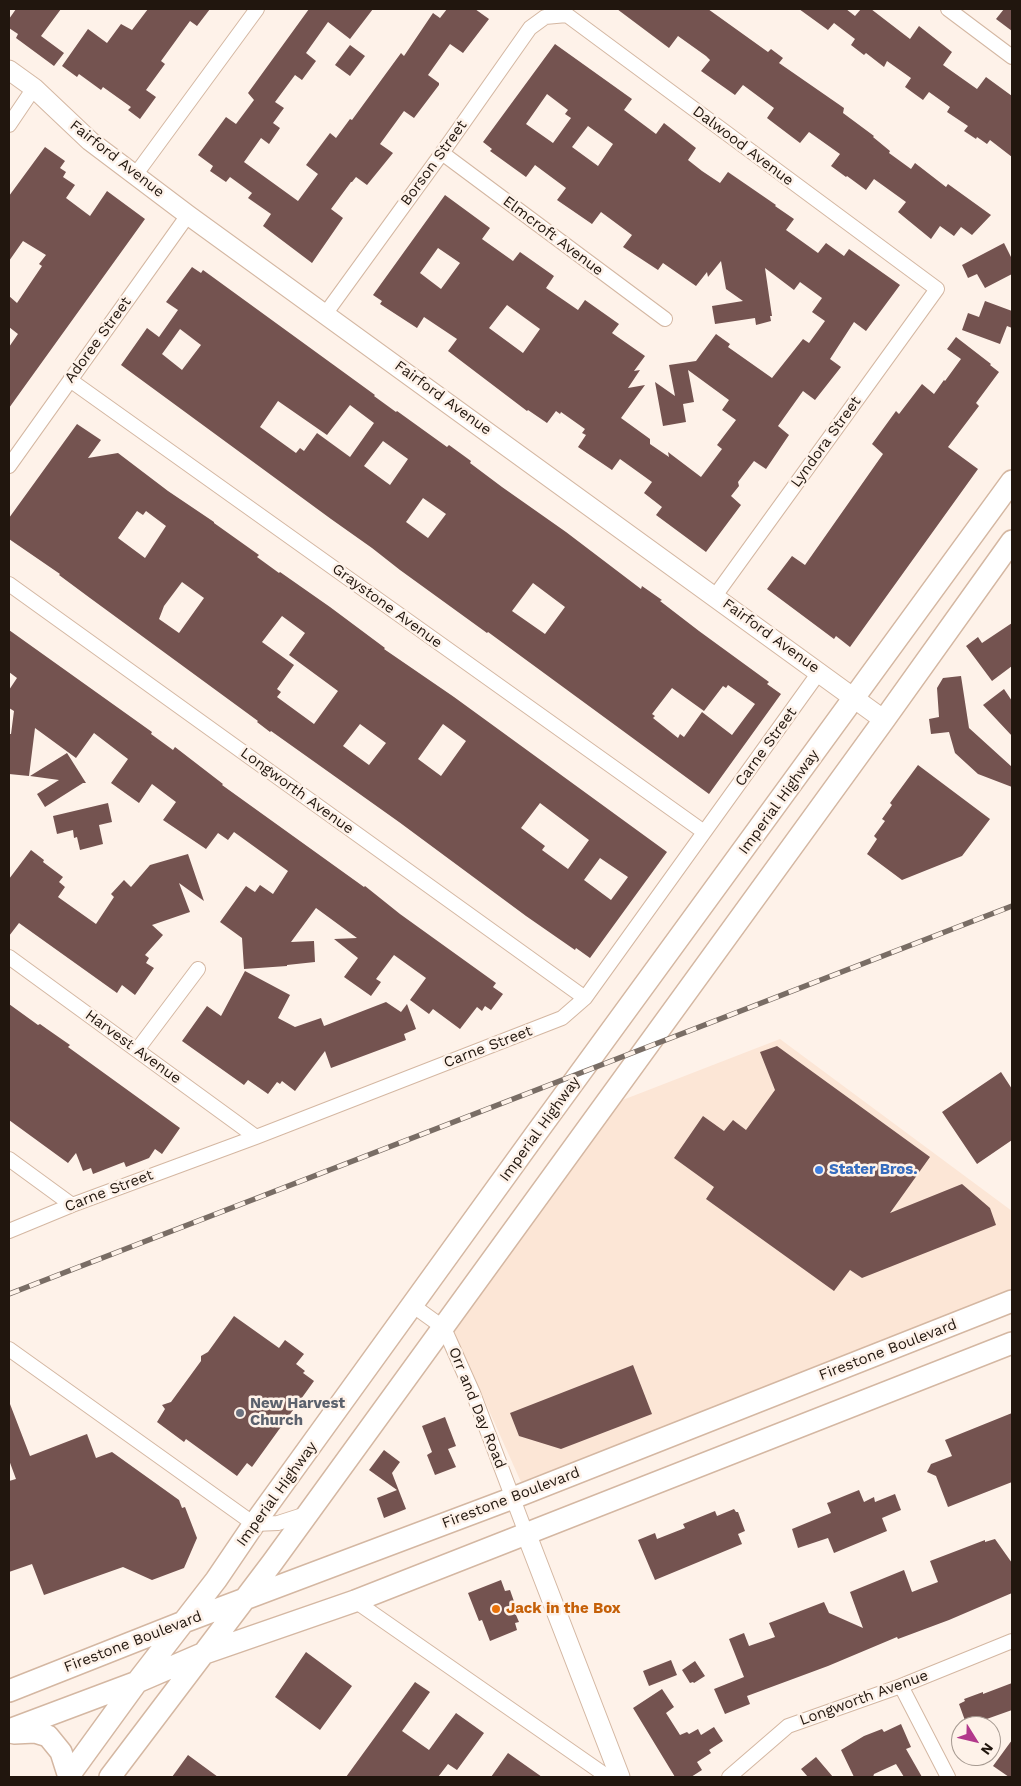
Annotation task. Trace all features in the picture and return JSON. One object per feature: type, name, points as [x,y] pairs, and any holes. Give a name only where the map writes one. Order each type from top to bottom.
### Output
[{"type":"main road","name":"Imperial Highway","points":[[68,1777],[181,1623],[216,1580],[254,1524],[534,1135],[856,698],[1012,481]]},
{"type":"main road","points":[[110,1777],[202,1654],[246,1599],[444,1328],[1012,541]]},
{"type":"main road","name":"Firestone Boulevard","points":[[9,1691],[181,1623],[513,1498],[1012,1301]]},
{"type":"main road","points":[[9,1732],[137,1682],[202,1654],[355,1601],[1012,1343]]},
{"type":"main road","points":[[9,1732],[34,1732],[48,1736],[61,1752],[68,1777]]},
{"type":"street","points":[[136,174],[257,9]]},
{"type":"street","points":[[948,9],[1012,57]]},
{"type":"street","name":"Dalwood Avenue","points":[[546,17],[567,15],[937,289]]},
{"type":"street","name":"Borson Street","points":[[326,313],[530,28],[546,17]]},
{"type":"street","name":"Fairford Avenue","points":[[9,70],[34,88],[90,141],[188,214],[820,671],[884,720]]},
{"type":"street","points":[[9,125],[34,88]]},
{"type":"street","name":"Elmcroft Avenue","points":[[442,153],[664,319]]},
{"type":"street","name":"Adoree Street","points":[[9,466],[188,214]]},
{"type":"street","name":"Lyndora Street","points":[[715,596],[937,289]]},
{"type":"street","name":"Graystone Avenue","points":[[70,380],[704,832]]},
{"type":"street","name":"Longworth Avenue","points":[[9,584],[585,998]]},
{"type":"street","name":"Carne Street","points":[[9,1231],[72,1205],[256,1137],[562,1018],[585,998],[820,671]]},
{"type":"street","name":"Harvest Avenue","points":[[9,957],[256,1137]]},
{"type":"street","points":[[137,1050],[198,969]]},
{"type":"street","points":[[9,1159],[72,1205]]},
{"type":"street","name":"Orr and Day Road","points":[[412,1305],[444,1328],[473,1393],[620,1777]]},
{"type":"street","points":[[9,1349],[254,1524],[278,1523],[309,1512]]},
{"type":"street","points":[[355,1601],[608,1777]]},
{"type":"street","name":"Longworth Avenue","points":[[729,1777],[788,1726],[901,1686],[1012,1641]]},
{"type":"street","points":[[901,1686],[948,1777]]},
{"type":"shaded area","points":[[780,1039],[1012,1211],[1012,1296],[521,1482],[453,1330],[620,1101]]},
{"type":"building","points":[[16,9],[61,9],[41,36],[64,53],[54,66],[16,38],[18,34],[9,28],[9,19]]},
{"type":"building","points":[[148,9],[210,9],[197,26],[190,21],[161,61],[165,64],[146,90],[156,97],[140,119],[128,110],[131,107],[103,87],[101,90],[79,74],[77,77],[62,66],[88,29],[107,43],[121,24],[132,30]]},
{"type":"building","points":[[309,9],[373,9],[350,39],[328,22],[306,53],[316,61],[302,80],[295,75],[275,102],[284,108],[273,123],[280,128],[269,144],[261,138],[244,162],[298,201],[318,174],[306,165],[330,133],[336,138],[350,119],[352,120],[401,53],[404,56],[433,13],[440,18],[447,9],[475,9],[489,19],[463,53],[450,44],[428,75],[439,85],[414,118],[404,111],[380,144],[393,153],[367,185],[356,177],[331,209],[343,218],[312,263],[263,226],[271,214],[248,198],[252,193],[230,177],[226,182],[210,171],[213,166],[198,155],[226,117],[236,124],[254,100],[248,93]]},
{"type":"building","points":[[617,9],[708,9],[768,52],[771,49],[783,58],[779,63],[844,108],[843,113],[874,136],[890,151],[889,153],[911,169],[915,163],[946,187],[948,184],[991,215],[972,235],[961,227],[954,236],[940,226],[931,239],[898,212],[906,202],[874,179],[866,190],[846,177],[831,166],[840,154],[809,132],[800,143],[767,118],[774,108],[743,85],[735,95],[701,71],[710,60],[706,56],[678,36],[669,48]]},
{"type":"building","points":[[799,9],[846,9],[855,16],[861,9],[871,9],[910,39],[919,26],[952,52],[943,65],[977,89],[986,77],[1012,96],[1012,157],[990,140],[987,144],[964,131],[968,126],[947,112],[950,107],[929,92],[923,100],[905,87],[911,78],[887,61],[884,67],[866,53],[864,55],[851,45],[855,39],[834,23],[828,30]]},
{"type":"building","points":[[1004,9],[1012,9],[1012,31],[996,19]]},
{"type":"building","points":[[555,44],[632,99],[624,110],[656,134],[664,123],[696,148],[688,160],[702,171],[720,183],[728,172],[794,219],[786,230],[818,253],[826,243],[844,256],[849,249],[900,285],[866,331],[854,322],[830,359],[841,367],[815,400],[803,391],[778,426],[789,435],[766,469],[754,461],[738,482],[739,486],[731,496],[741,505],[706,552],[656,515],[662,507],[644,493],[652,482],[620,459],[612,470],[578,447],[586,435],[582,433],[585,429],[561,412],[560,414],[556,411],[547,423],[527,411],[448,351],[457,339],[424,317],[417,328],[380,304],[382,301],[373,295],[445,195],[490,228],[482,239],[513,261],[520,252],[554,276],[546,288],[578,310],[585,300],[619,324],[612,333],[645,356],[634,371],[640,370],[628,388],[645,385],[621,418],[650,439],[650,444],[669,457],[668,452],[701,477],[722,449],[717,445],[736,420],[722,410],[729,400],[688,370],[694,402],[683,404],[686,422],[663,426],[655,382],[675,396],[669,365],[696,361],[716,334],[730,344],[728,347],[772,378],[803,339],[809,343],[825,321],[812,312],[822,298],[800,282],[794,290],[765,268],[772,316],[770,316],[771,321],[756,325],[755,318],[715,324],[712,306],[743,301],[726,289],[721,261],[708,277],[707,272],[696,286],[663,263],[658,270],[623,247],[632,235],[601,212],[592,224],[557,200],[566,188],[535,165],[526,177],[490,151],[492,149],[483,142]],"holes":[[[547,94],[568,110],[565,114],[571,118],[553,143],[526,124]],[[588,126],[613,144],[598,166],[572,147]],[[438,248],[460,263],[441,289],[420,273]],[[507,305],[540,329],[523,353],[489,328]]]},
{"type":"building","points":[[350,45],[365,56],[350,76],[335,65]]},
{"type":"building","points":[[45,147],[65,161],[60,168],[66,172],[63,177],[75,185],[66,198],[90,216],[107,191],[145,219],[9,408],[9,347],[18,334],[9,327],[9,296],[17,303],[42,266],[39,264],[46,255],[23,241],[9,261],[9,196]]},
{"type":"building","points":[[1004,243],[1012,259],[1012,274],[985,288],[977,274],[968,278],[962,265]]},
{"type":"building","points":[[192,267],[201,273],[203,270],[396,412],[471,461],[470,463],[641,589],[642,586],[662,600],[660,601],[769,682],[767,684],[781,694],[709,794],[121,365],[147,328],[159,337],[178,310],[166,302]],"holes":[[[180,329],[201,345],[182,370],[162,354]],[[278,401],[327,435],[350,405],[374,423],[350,457],[317,433],[304,451],[300,448],[296,453],[260,427]],[[383,441],[408,459],[390,485],[364,466]],[[423,498],[446,514],[428,538],[406,522]],[[533,583],[565,607],[545,634],[512,611]],[[728,685],[755,704],[732,735],[702,712],[684,737],[680,734],[678,738],[653,718],[655,716],[652,714],[672,688],[704,711],[723,686],[726,688]]]},
{"type":"building","points":[[985,301],[1012,311],[1012,328],[1007,326],[1000,344],[962,330],[968,313],[979,317]]},
{"type":"building","points":[[956,337],[999,372],[976,403],[979,406],[948,447],[978,469],[850,647],[836,636],[834,639],[767,589],[792,556],[805,565],[883,454],[872,444],[896,411],[899,414],[922,384],[934,394],[945,381],[961,359],[947,349]]},
{"type":"building","points":[[77,424],[101,440],[88,458],[118,453],[259,555],[257,557],[279,573],[330,607],[384,649],[454,697],[667,852],[590,958],[576,948],[575,950],[526,916],[399,822],[270,732],[258,721],[60,574],[9,539],[9,518]],"holes":[[[137,511],[143,515],[146,511],[166,526],[145,558],[118,538]],[[182,582],[204,598],[179,633],[159,619],[164,606]],[[282,616],[305,633],[289,655],[338,691],[314,724],[277,697],[281,692],[277,689],[294,665],[262,642]],[[360,724],[386,743],[369,765],[343,746]],[[443,724],[466,741],[441,776],[418,759]],[[540,803],[589,840],[568,869],[542,850],[545,846],[521,828]],[[600,858],[628,877],[611,900],[584,880]]]},
{"type":"building","points":[[1012,623],[1012,666],[992,681],[966,646],[978,637],[982,643]]},
{"type":"building","points":[[9,630],[152,732],[151,734],[173,750],[175,747],[222,785],[365,886],[400,914],[496,983],[493,987],[503,994],[491,1010],[485,1006],[482,1011],[477,1007],[460,1029],[433,1009],[429,1014],[410,1000],[426,978],[394,955],[376,979],[381,982],[371,996],[344,977],[358,958],[334,939],[357,938],[316,908],[291,942],[314,941],[315,962],[244,969],[242,938],[220,922],[246,886],[255,892],[260,885],[273,894],[288,871],[234,832],[228,840],[218,833],[206,849],[163,820],[176,802],[152,784],[139,803],[111,783],[128,759],[94,733],[76,758],[35,728],[29,776],[9,774],[9,734],[11,734],[14,711],[9,708],[9,690],[17,678],[9,672]]},
{"type":"building","points":[[961,676],[969,728],[1012,767],[1012,787],[978,774],[955,753],[949,732],[931,734],[929,719],[939,717],[937,688],[943,678]]},
{"type":"building","points":[[1004,689],[1012,701],[1012,736],[983,705]]},
{"type":"building","points":[[67,753],[86,783],[83,783],[45,807],[37,794],[59,780],[30,776]]},
{"type":"building","points":[[918,765],[990,819],[962,856],[902,880],[867,854],[877,839],[874,836],[885,821],[882,819],[892,805],[890,803]]},
{"type":"building","points":[[108,803],[112,822],[99,825],[103,844],[80,850],[77,837],[74,838],[73,830],[57,834],[53,816]]},
{"type":"building","points":[[31,850],[63,877],[59,882],[65,887],[58,897],[96,924],[114,897],[111,894],[124,880],[131,887],[150,865],[188,854],[204,901],[179,883],[190,912],[152,925],[163,935],[145,955],[149,958],[146,963],[154,968],[135,995],[122,985],[117,993],[19,923],[9,936],[9,879]]},
{"type":"building","points":[[245,971],[290,995],[278,1018],[295,1027],[321,1018],[324,1026],[386,1002],[401,1012],[407,1004],[416,1029],[404,1034],[406,1040],[331,1068],[325,1051],[295,1091],[282,1081],[280,1084],[277,1082],[268,1094],[248,1080],[244,1085],[182,1041],[207,1006],[221,1016]]},
{"type":"building","points":[[9,1004],[70,1045],[68,1047],[180,1128],[162,1154],[155,1149],[149,1158],[126,1167],[124,1162],[93,1174],[91,1168],[83,1171],[76,1153],[68,1163],[9,1120]]},
{"type":"building","name":"Stater Bros.","points":[[777,1046],[930,1157],[890,1213],[962,1184],[990,1208],[996,1225],[862,1278],[850,1270],[834,1291],[706,1199],[714,1187],[674,1158],[703,1116],[724,1131],[733,1120],[746,1130],[775,1090],[760,1052]]},
{"type":"building","points":[[1001,1072],[1012,1089],[1012,1140],[977,1164],[942,1112]]},
{"type":"building","points":[[234,1316],[279,1348],[285,1340],[304,1354],[296,1364],[305,1371],[303,1373],[314,1381],[252,1467],[247,1463],[237,1476],[186,1439],[184,1442],[157,1422],[165,1409],[162,1405],[171,1402],[201,1361],[201,1356],[208,1352]]},
{"type":"building","points":[[633,1365],[652,1414],[561,1449],[519,1436],[510,1413]]},
{"type":"building","points":[[10,1404],[30,1456],[87,1434],[96,1458],[112,1452],[179,1500],[182,1508],[185,1507],[197,1538],[184,1568],[152,1580],[123,1567],[44,1595],[32,1564],[9,1572],[9,1481],[16,1479],[9,1460]]},
{"type":"building","points":[[1012,1413],[1012,1482],[948,1507],[936,1476],[927,1472],[931,1464],[952,1456],[945,1440]]},
{"type":"building","points":[[445,1417],[456,1446],[448,1449],[456,1467],[435,1475],[427,1455],[432,1452],[422,1426]]},
{"type":"building","points":[[384,1450],[400,1462],[392,1473],[406,1509],[384,1518],[377,1498],[397,1490],[369,1470]]},
{"type":"building","points":[[859,1490],[864,1502],[874,1497],[875,1502],[895,1494],[901,1510],[882,1518],[887,1531],[834,1553],[828,1538],[798,1548],[792,1529],[831,1513],[827,1503]]},
{"type":"building","points":[[734,1509],[738,1512],[745,1531],[738,1534],[742,1544],[655,1580],[638,1540],[655,1533],[657,1539],[685,1528],[683,1524],[715,1511],[717,1516]]},
{"type":"building","points":[[995,1539],[1012,1563],[1012,1593],[949,1620],[898,1639],[897,1637],[828,1666],[747,1696],[750,1704],[725,1714],[714,1689],[744,1677],[729,1639],[744,1633],[749,1646],[775,1637],[769,1623],[824,1602],[829,1613],[863,1628],[850,1592],[904,1570],[912,1592],[938,1582],[930,1561],[985,1540],[985,1542]]},
{"type":"building","points":[[501,1580],[505,1591],[510,1590],[516,1607],[513,1608],[519,1622],[515,1623],[517,1630],[490,1641],[482,1620],[479,1621],[468,1593]]},
{"type":"building","points":[[306,1652],[352,1686],[320,1730],[275,1697]]},
{"type":"building","points":[[671,1660],[677,1675],[649,1686],[643,1671]]},
{"type":"building","points":[[695,1661],[705,1676],[694,1683],[690,1683],[682,1670]]},
{"type":"building","points":[[415,1682],[430,1692],[402,1731],[429,1750],[456,1713],[484,1733],[457,1770],[448,1764],[438,1777],[346,1777]]},
{"type":"building","points":[[1012,1683],[1012,1710],[995,1716],[963,1716],[959,1704],[965,1701],[964,1699],[983,1692],[983,1694]]},
{"type":"building","points":[[662,1689],[674,1707],[666,1713],[680,1735],[687,1732],[689,1734],[698,1729],[701,1735],[714,1727],[723,1741],[709,1750],[711,1753],[697,1762],[702,1770],[691,1777],[675,1777],[633,1708]]},
{"type":"building","points":[[901,1724],[911,1747],[906,1749],[922,1777],[904,1777],[896,1764],[874,1774],[873,1777],[854,1777],[841,1750],[864,1736],[882,1729],[884,1732]]},
{"type":"building","points":[[1012,1740],[1012,1777],[1009,1777],[993,1766],[1001,1766],[1001,1755]]},
{"type":"building","points":[[508,1753],[542,1777],[491,1777]]},
{"type":"building","points":[[188,1755],[218,1777],[172,1777]]},
{"type":"building","points":[[816,1757],[833,1777],[808,1777],[801,1769]]},
{"type":"railway","points":[[9,1294],[1012,906]]},
{"type":"place","name":"Stater Bros.","points":[[819,1170]]},
{"type":"place","name":"New Harvest Church","points":[[240,1413]]},
{"type":"place","name":"Jack in the Box","points":[[496,1609]]}]
